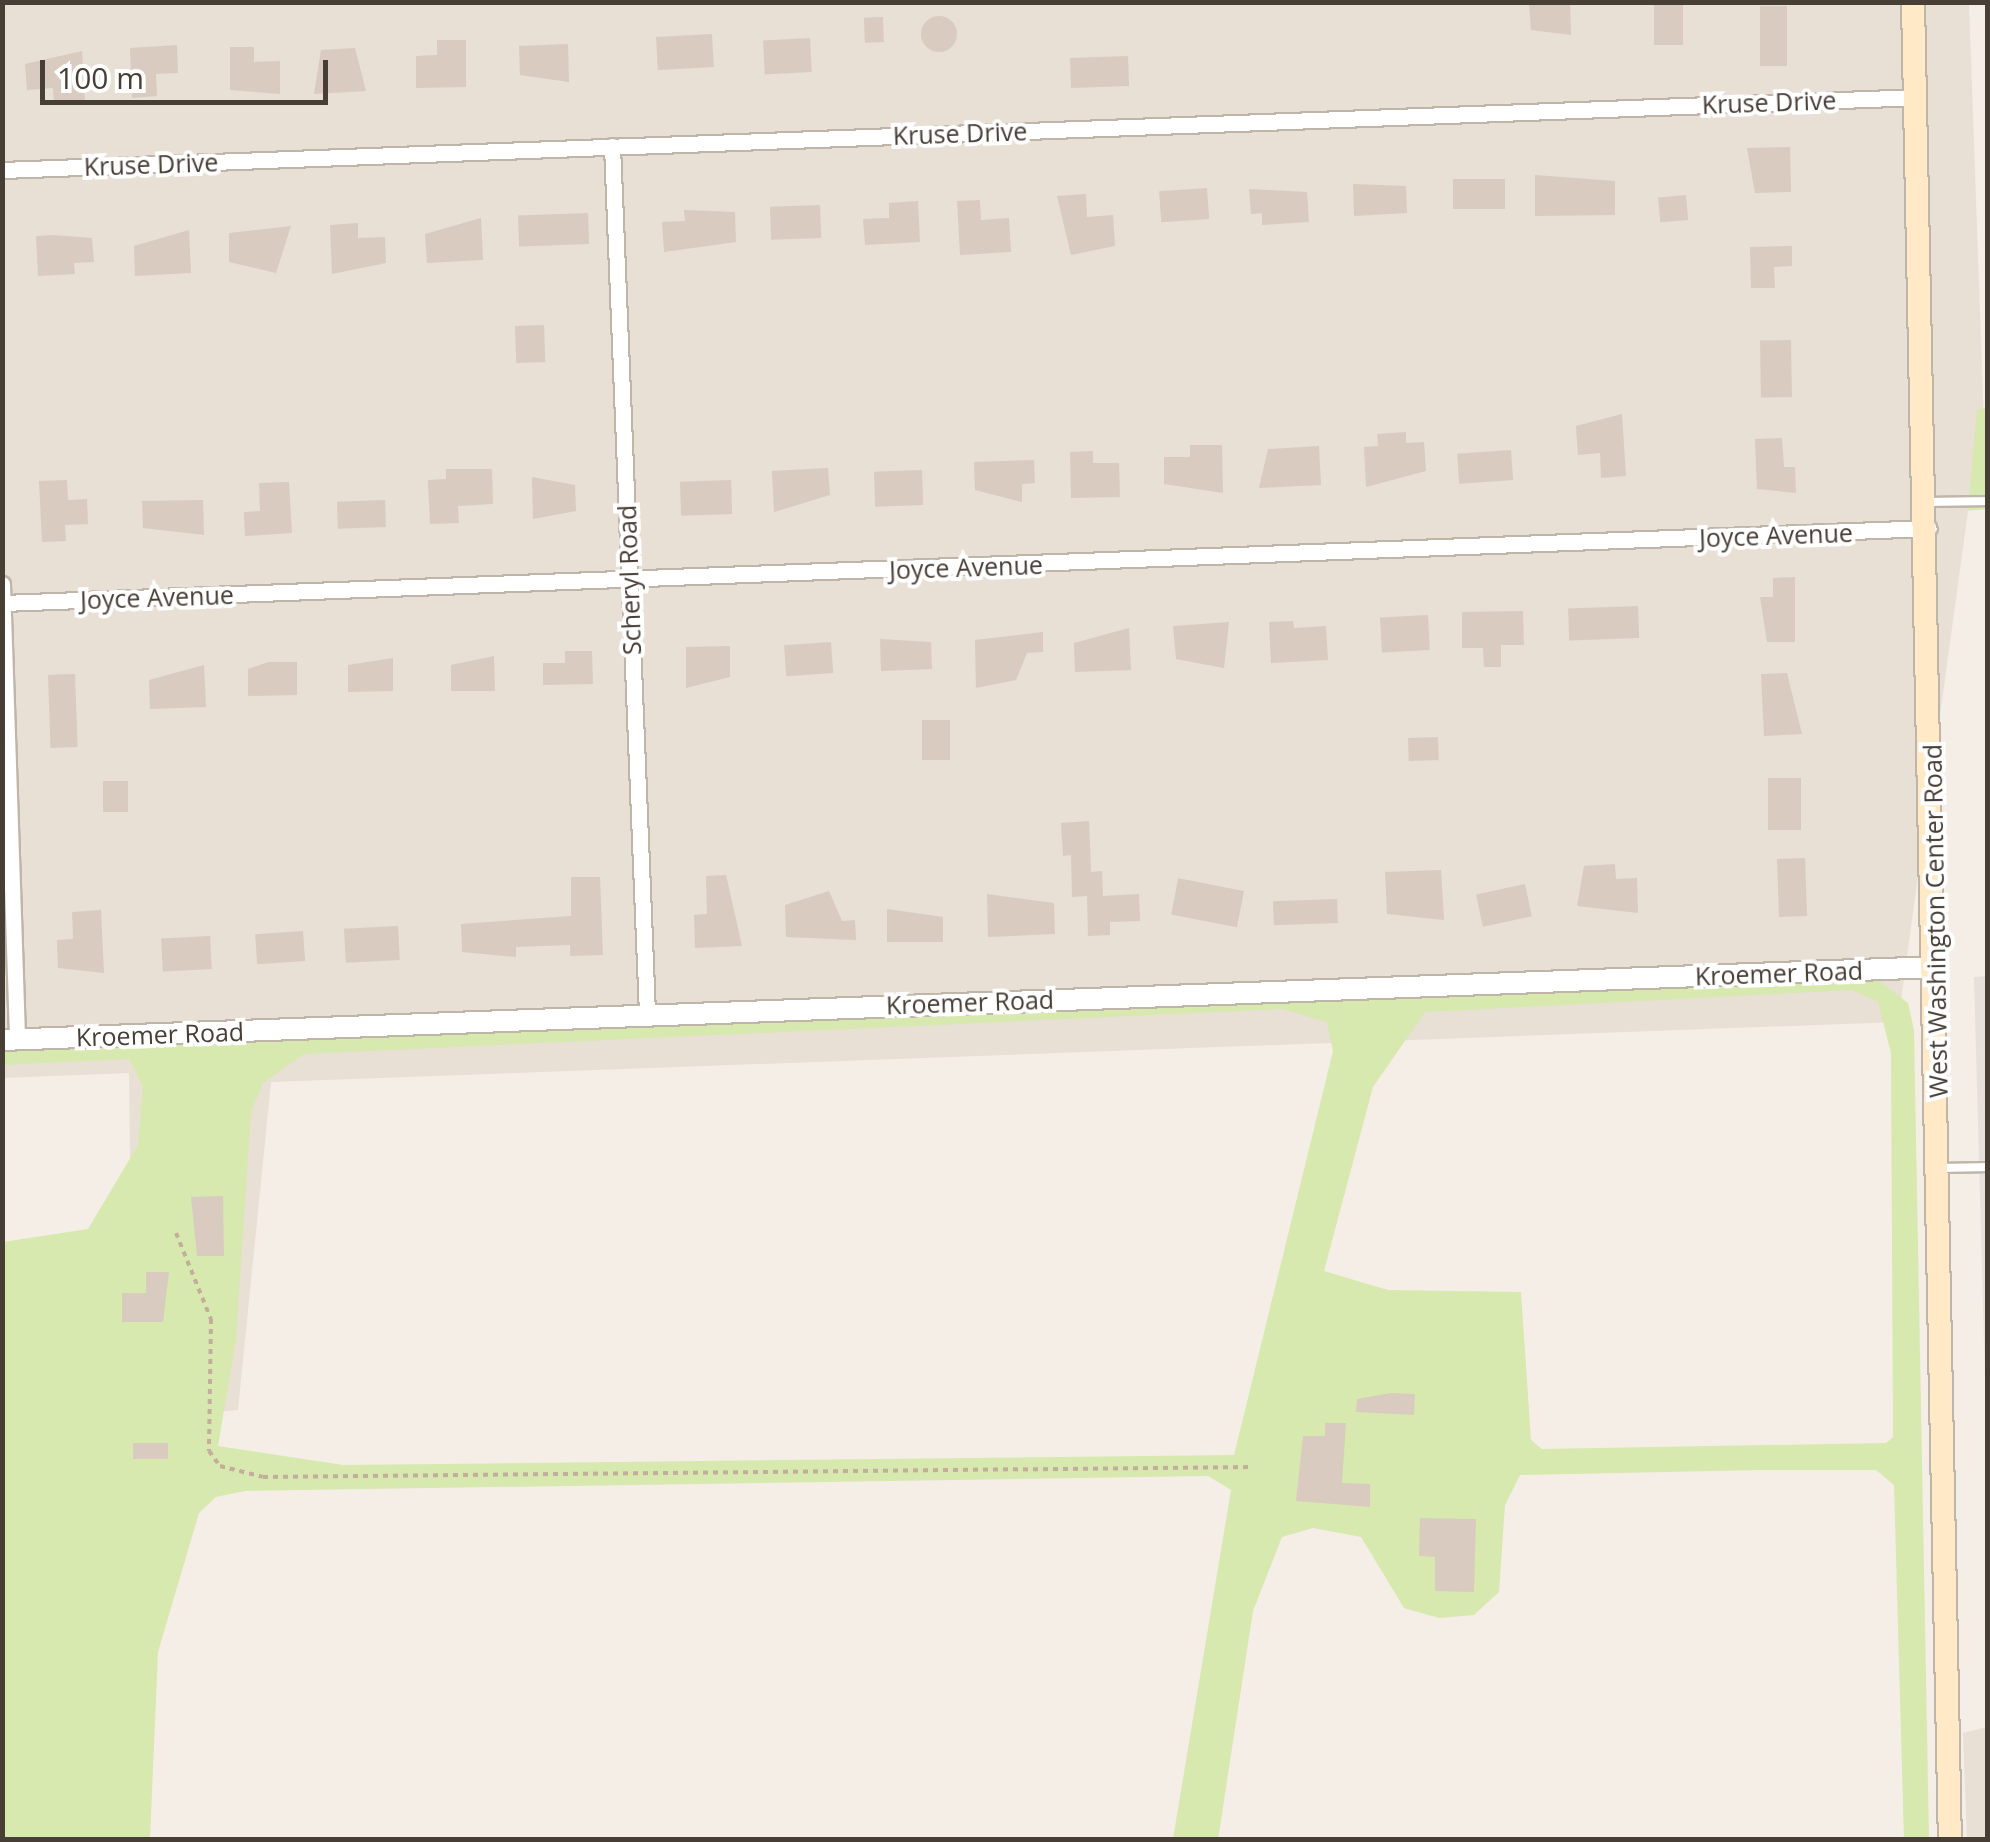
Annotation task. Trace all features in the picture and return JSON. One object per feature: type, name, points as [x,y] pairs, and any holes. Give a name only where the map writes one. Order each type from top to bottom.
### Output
[{"type":"main road","name":"West Washington Center Road","points":[[1914,2],[1929,528],[1950,1840]]},
{"type":"street","name":"Kruse Drive","points":[[2,170],[1918,96]]},
{"type":"street","name":"Scheryl Road","points":[[612,146],[648,1014]]},
{"type":"street","name":"Joyce Avenue","points":[[3,602],[628,581],[1929,528]]},
{"type":"street","points":[[2,584],[10,1040]]},
{"type":"street","name":"Kroemer Road","points":[[10,1040],[1937,967]]},
{"type":"lane","points":[[1928,502],[1988,500]]},
{"type":"lane","points":[[1938,1168],[1988,1166]]},
{"type":"path","points":[[176,1233],[211,1320],[210,1451],[220,1466],[263,1477],[1252,1466]]},
{"type":"shaded area","points":[[2,3],[1969,3],[1987,509],[1968,511],[1898,1022],[271,1082],[238,1410],[133,1420],[129,1073],[3,1078]]},
{"type":"shaded area","points":[[1988,976],[1987,1453],[1974,977]]},
{"type":"shaded area","points":[[1987,1727],[1987,1839],[1967,1839],[1963,1733]]},
{"type":"green space","points":[[1987,408],[1987,509],[1968,510],[1977,409]]},
{"type":"green space","points":[[1878,980],[1908,1003],[1914,1030],[1929,1839],[1904,1839],[1894,1485],[1876,1470],[1761,1470],[1520,1475],[1505,1505],[1499,1592],[1474,1615],[1439,1618],[1404,1608],[1361,1537],[1313,1528],[1282,1537],[1253,1611],[1218,1840],[1173,1839],[1231,1490],[1208,1476],[245,1491],[216,1497],[199,1513],[158,1652],[150,1839],[3,1839],[3,1242],[88,1229],[138,1145],[143,1087],[129,1059],[3,1065],[2,1052]],"holes":[[[1852,990],[1878,1002],[1891,1053],[1893,1437],[1886,1443],[1542,1449],[1531,1440],[1521,1292],[1388,1290],[1324,1271],[1373,1087],[1425,1012]],[[1282,1009],[1327,1022],[1333,1051],[1234,1455],[343,1465],[218,1446],[236,1339],[251,1112],[263,1083],[304,1054]]]},
{"type":"building","points":[[1529,2],[1570,2],[1571,35],[1531,30]]},
{"type":"building","points":[[1654,2],[1683,2],[1683,45],[1654,45]]},
{"type":"building","points":[[1760,6],[1787,6],[1787,66],[1760,66]]},
{"type":"building","points":[[939,16],[951,22],[957,34],[951,46],[939,52],[927,46],[921,34],[927,22]]},
{"type":"building","points":[[883,17],[884,42],[865,43],[864,18]]},
{"type":"building","points":[[712,34],[714,67],[658,70],[656,37]]},
{"type":"building","points":[[810,38],[812,72],[765,74],[763,40]]},
{"type":"building","points":[[437,40],[466,40],[466,87],[416,88],[416,56],[437,55]]},
{"type":"building","points":[[568,44],[569,82],[520,75],[519,46]]},
{"type":"building","points":[[177,45],[178,73],[156,74],[157,96],[132,98],[130,48]]},
{"type":"building","points":[[230,47],[254,47],[254,62],[280,61],[280,94],[230,90]]},
{"type":"building","points":[[355,48],[366,91],[314,94],[321,50]]},
{"type":"building","points":[[82,51],[85,102],[54,104],[53,88],[27,90],[25,64]]},
{"type":"building","points":[[1128,56],[1129,86],[1071,88],[1070,58]]},
{"type":"building","points":[[1790,147],[1791,192],[1755,193],[1747,148]]},
{"type":"building","points":[[1535,175],[1615,181],[1615,215],[1535,216]]},
{"type":"building","points":[[1453,179],[1505,179],[1505,209],[1453,209]]},
{"type":"building","points":[[1353,184],[1406,186],[1407,213],[1354,216]]},
{"type":"building","points":[[1207,188],[1209,219],[1161,222],[1159,191]]},
{"type":"building","points":[[1249,189],[1307,192],[1309,222],[1262,225],[1262,213],[1251,214]]},
{"type":"building","points":[[1086,194],[1087,217],[1113,215],[1115,246],[1071,255],[1057,196]]},
{"type":"building","points":[[1686,195],[1688,220],[1660,222],[1658,197]]},
{"type":"building","points":[[980,200],[981,220],[1009,218],[1011,252],[960,255],[957,201]]},
{"type":"building","points":[[918,201],[920,242],[865,245],[863,219],[889,218],[889,203]]},
{"type":"building","points":[[820,205],[821,238],[771,240],[770,207]]},
{"type":"building","points":[[684,210],[735,212],[736,242],[664,252],[662,222],[685,221]]},
{"type":"building","points":[[588,213],[589,244],[519,246],[518,215]]},
{"type":"building","points":[[481,218],[483,260],[427,263],[425,234]]},
{"type":"building","points":[[358,223],[358,238],[385,237],[386,263],[332,274],[330,225]]},
{"type":"building","points":[[291,226],[276,273],[229,262],[229,233]]},
{"type":"building","points":[[189,230],[191,273],[135,276],[134,246]]},
{"type":"building","points":[[36,236],[92,238],[94,262],[74,263],[75,274],[38,276]]},
{"type":"building","points":[[1792,246],[1792,266],[1774,267],[1775,288],[1751,288],[1750,247]]},
{"type":"building","points":[[544,325],[545,362],[516,363],[515,326]]},
{"type":"building","points":[[1791,340],[1792,397],[1761,398],[1760,341]]},
{"type":"building","points":[[1622,414],[1626,476],[1601,478],[1600,453],[1578,455],[1576,426]]},
{"type":"building","points":[[1406,432],[1406,443],[1424,442],[1426,471],[1366,487],[1364,447],[1378,446],[1377,434]]},
{"type":"building","points":[[1782,438],[1784,467],[1795,467],[1796,493],[1757,489],[1755,439]]},
{"type":"building","points":[[1190,445],[1222,445],[1223,493],[1164,484],[1164,457],[1190,457]]},
{"type":"building","points":[[1319,446],[1321,485],[1259,488],[1268,449]]},
{"type":"building","points":[[1511,450],[1513,480],[1459,484],[1457,454]]},
{"type":"building","points":[[1093,451],[1093,463],[1119,463],[1120,497],[1071,498],[1070,452]]},
{"type":"building","points":[[1034,460],[1035,483],[1022,484],[1022,502],[975,490],[974,462]]},
{"type":"building","points":[[828,468],[830,495],[774,512],[772,471]]},
{"type":"building","points":[[446,469],[492,469],[493,504],[458,506],[459,523],[430,524],[428,480],[446,479]]},
{"type":"building","points":[[922,470],[923,505],[875,507],[874,472]]},
{"type":"building","points":[[532,477],[575,485],[576,511],[533,519]]},
{"type":"building","points":[[67,480],[68,500],[87,499],[88,524],[65,525],[66,541],[42,542],[39,481]]},
{"type":"building","points":[[731,480],[732,514],[681,516],[680,482]]},
{"type":"building","points":[[289,482],[292,533],[245,536],[244,512],[260,511],[259,483]]},
{"type":"building","points":[[203,500],[204,535],[143,528],[142,501]]},
{"type":"building","points":[[385,500],[386,527],[338,529],[337,502]]},
{"type":"building","points":[[1795,577],[1795,642],[1767,642],[1760,597],[1773,597],[1773,578]]},
{"type":"building","points":[[1638,606],[1639,638],[1569,640],[1568,608]]},
{"type":"building","points":[[1523,611],[1524,645],[1501,645],[1501,667],[1484,667],[1483,648],[1462,648],[1462,612]]},
{"type":"building","points":[[1428,615],[1430,650],[1382,652],[1380,618]]},
{"type":"building","points":[[1293,621],[1294,628],[1326,626],[1328,660],[1271,663],[1269,622]]},
{"type":"building","points":[[1229,622],[1224,668],[1176,659],[1173,626]]},
{"type":"building","points":[[1129,628],[1131,670],[1075,672],[1074,643]]},
{"type":"building","points":[[1043,632],[1043,652],[1027,653],[1016,680],[976,688],[975,640]]},
{"type":"building","points":[[880,639],[931,642],[932,669],[881,671]]},
{"type":"building","points":[[831,642],[833,673],[786,676],[784,645]]},
{"type":"building","points":[[730,646],[730,677],[686,688],[686,647]]},
{"type":"building","points":[[565,651],[592,651],[593,684],[543,685],[543,663],[565,663]]},
{"type":"building","points":[[494,656],[495,691],[451,691],[451,665]]},
{"type":"building","points":[[393,658],[393,691],[348,692],[348,665]]},
{"type":"building","points":[[268,662],[297,662],[297,695],[248,696],[248,669]]},
{"type":"building","points":[[204,665],[206,707],[150,709],[149,680]]},
{"type":"building","points":[[1787,673],[1802,734],[1764,736],[1761,674]]},
{"type":"building","points":[[75,674],[78,747],[51,748],[48,675]]},
{"type":"building","points":[[922,720],[950,720],[950,760],[922,760]]},
{"type":"building","points":[[1438,737],[1439,760],[1409,761],[1408,738]]},
{"type":"building","points":[[1768,778],[1801,778],[1801,830],[1768,830]]},
{"type":"building","points":[[103,781],[128,781],[128,812],[103,812]]},
{"type":"building","points":[[1089,821],[1091,872],[1102,871],[1103,896],[1139,894],[1140,921],[1110,922],[1110,935],[1088,936],[1087,896],[1072,897],[1071,855],[1063,856],[1061,823]]},
{"type":"building","points":[[1805,858],[1807,916],[1779,917],[1777,859]]},
{"type":"building","points":[[1615,864],[1616,879],[1637,878],[1638,913],[1577,906],[1584,866]]},
{"type":"building","points":[[1441,870],[1444,920],[1387,914],[1385,872]]},
{"type":"building","points":[[726,875],[742,946],[695,948],[694,915],[707,914],[706,876]]},
{"type":"building","points":[[571,877],[600,877],[603,955],[570,956],[570,945],[516,947],[516,957],[462,952],[461,924],[571,916]]},
{"type":"building","points":[[1178,878],[1244,891],[1237,927],[1171,915]]},
{"type":"building","points":[[1525,884],[1532,916],[1483,927],[1476,894]]},
{"type":"building","points":[[829,891],[842,921],[855,920],[856,940],[786,937],[785,905]]},
{"type":"building","points":[[987,894],[1054,903],[1055,934],[988,937]]},
{"type":"building","points":[[1337,899],[1338,923],[1274,925],[1273,901]]},
{"type":"building","points":[[887,909],[943,917],[943,942],[887,942]]},
{"type":"building","points":[[101,910],[104,973],[58,968],[57,940],[73,939],[72,912]]},
{"type":"building","points":[[398,926],[400,960],[346,963],[344,929]]},
{"type":"building","points":[[303,931],[305,961],[257,964],[255,934]]},
{"type":"building","points":[[210,936],[212,969],[163,972],[161,939]]},
{"type":"building","points":[[223,1196],[224,1256],[197,1256],[191,1197]]},
{"type":"building","points":[[146,1272],[169,1272],[163,1322],[122,1322],[122,1293],[146,1293]]},
{"type":"building","points":[[1391,1393],[1415,1394],[1414,1415],[1356,1412],[1357,1399]]},
{"type":"building","points":[[1325,1423],[1346,1423],[1342,1483],[1370,1484],[1370,1507],[1296,1501],[1303,1436],[1325,1436]]},
{"type":"building","points":[[133,1443],[168,1443],[168,1459],[133,1459]]},
{"type":"building","points":[[1420,1518],[1476,1519],[1474,1592],[1435,1591],[1435,1557],[1419,1556]]}]
